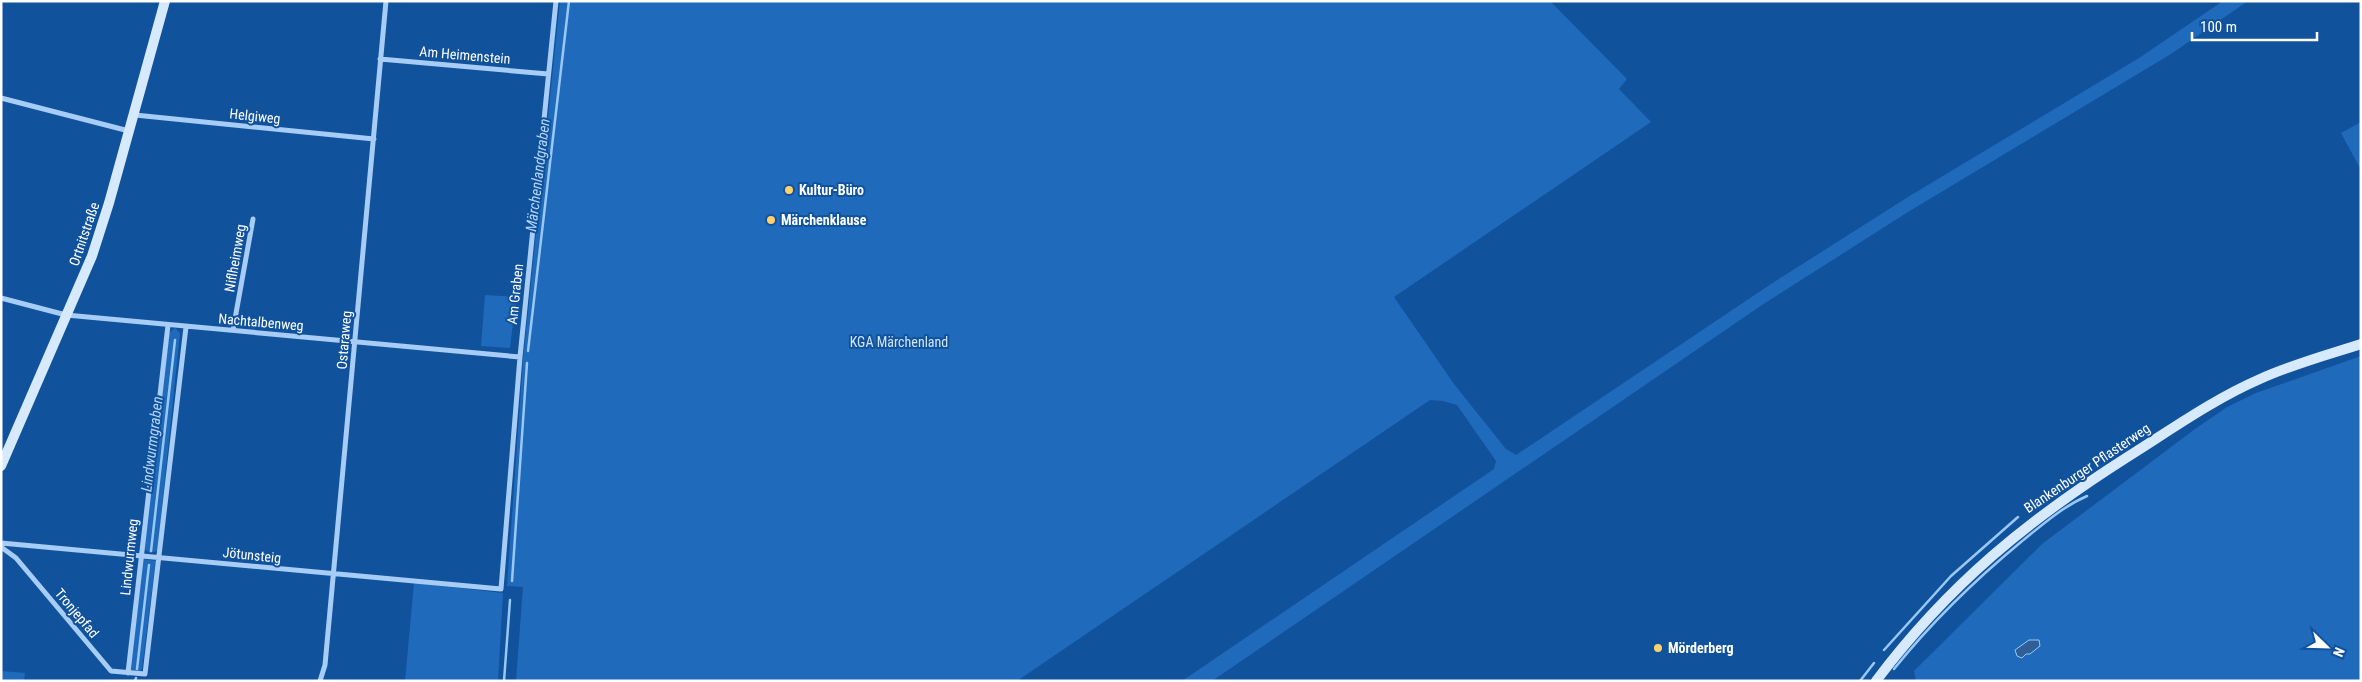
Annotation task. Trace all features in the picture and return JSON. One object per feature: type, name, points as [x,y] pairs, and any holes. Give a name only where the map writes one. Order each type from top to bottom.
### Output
[{"type":"main road","name":"Ortnitstraße","points":[[1,466],[92,256],[130,131],[165,1]]},
{"type":"main road","name":"Blankenburger Pflasterweg","points":[[1876,681],[1920,625],[1956,587],[2018,532],[2068,495],[2209,405],[2242,388],[2302,363],[2361,344]]},
{"type":"street","name":"Ostaraweg","points":[[320,681],[325,665],[334,574],[386,1]]},
{"type":"street","name":"Am Graben","points":[[501,589],[520,357],[556,1]]},
{"type":"street","name":"Am Heimenstein","points":[[380,58],[548,74]]},
{"type":"street","points":[[1,98],[130,131]]},
{"type":"street","name":"Helgiweg","points":[[134,115],[374,139]]},
{"type":"street","name":"Niflheimweg","points":[[233,330],[253,219]]},
{"type":"street","name":"Nachtalbenweg","points":[[1,298],[66,315],[520,357]]},
{"type":"street","name":"Lindwurmweg","points":[[128,673],[140,555],[168,325]]},
{"type":"street","points":[[159,557],[186,327]]},
{"type":"street","name":"Jötunsteig","points":[[1,543],[501,589]]},
{"type":"street","name":"Tronjepfad","points":[[1,548],[16,558],[111,671],[144,674],[159,557]]},
{"type":"green space","name":"KGA Märchenland","points":[[560,1],[1550,1],[1627,79],[1619,89],[1651,122],[1394,297],[1454,384],[1506,449],[1516,455],[1771,284],[1908,197],[2139,58],[2223,1],[2248,1],[2171,54],[1908,212],[1762,305],[1212,681],[1182,681],[1494,469],[1496,461],[1457,405],[1430,400],[1017,681],[516,681],[523,587],[507,586],[523,360]]},
{"type":"green space","points":[[2361,122],[2361,170],[2341,133]]},
{"type":"green space","points":[[485,295],[516,297],[510,348],[481,346]]},
{"type":"green space","points":[[175,328],[180,333],[158,546],[157,551],[150,553],[144,549],[169,333]]},
{"type":"green space","points":[[2361,356],[2361,681],[1916,681],[1914,671],[2042,544],[2195,429],[2227,407],[2256,393]]},
{"type":"green space","points":[[143,559],[156,561],[142,669],[140,672],[131,670]]},
{"type":"green space","points":[[414,583],[503,593],[498,681],[405,681]]},
{"type":"green space","points":[[1,671],[25,673],[24,681],[1,681]]},
{"type":"shaded area","points":[[2029,640],[2039,640],[2040,646],[2022,658],[2017,656],[2015,650]]},
{"type":"waterway","name":"Märchenlandgraben","points":[[528,351],[569,1]]},
{"type":"waterway","name":"Lindwurmgraben","points":[[151,551],[175,340]]},
{"type":"waterway","name":"Märchenlandgraben","points":[[512,581],[527,363]]},
{"type":"waterway","points":[[1894,669],[1954,602],[1987,571],[2052,517],[2069,505],[2087,496]]},
{"type":"waterway","points":[[1884,650],[1951,576],[2018,517]]},
{"type":"waterway","name":"Lindwurmgraben","points":[[137,669],[149,565]]},
{"type":"waterway","name":"Märchenlandgraben","points":[[504,681],[510,600]]},
{"type":"waterway","points":[[1860,681],[1874,663]]},
{"type":"place","name":"Kultur-Büro","points":[[789,190]]},
{"type":"place","name":"Märchenklause","points":[[771,220]]},
{"type":"place","name":"Mörderberg","points":[[1658,648]]}]
